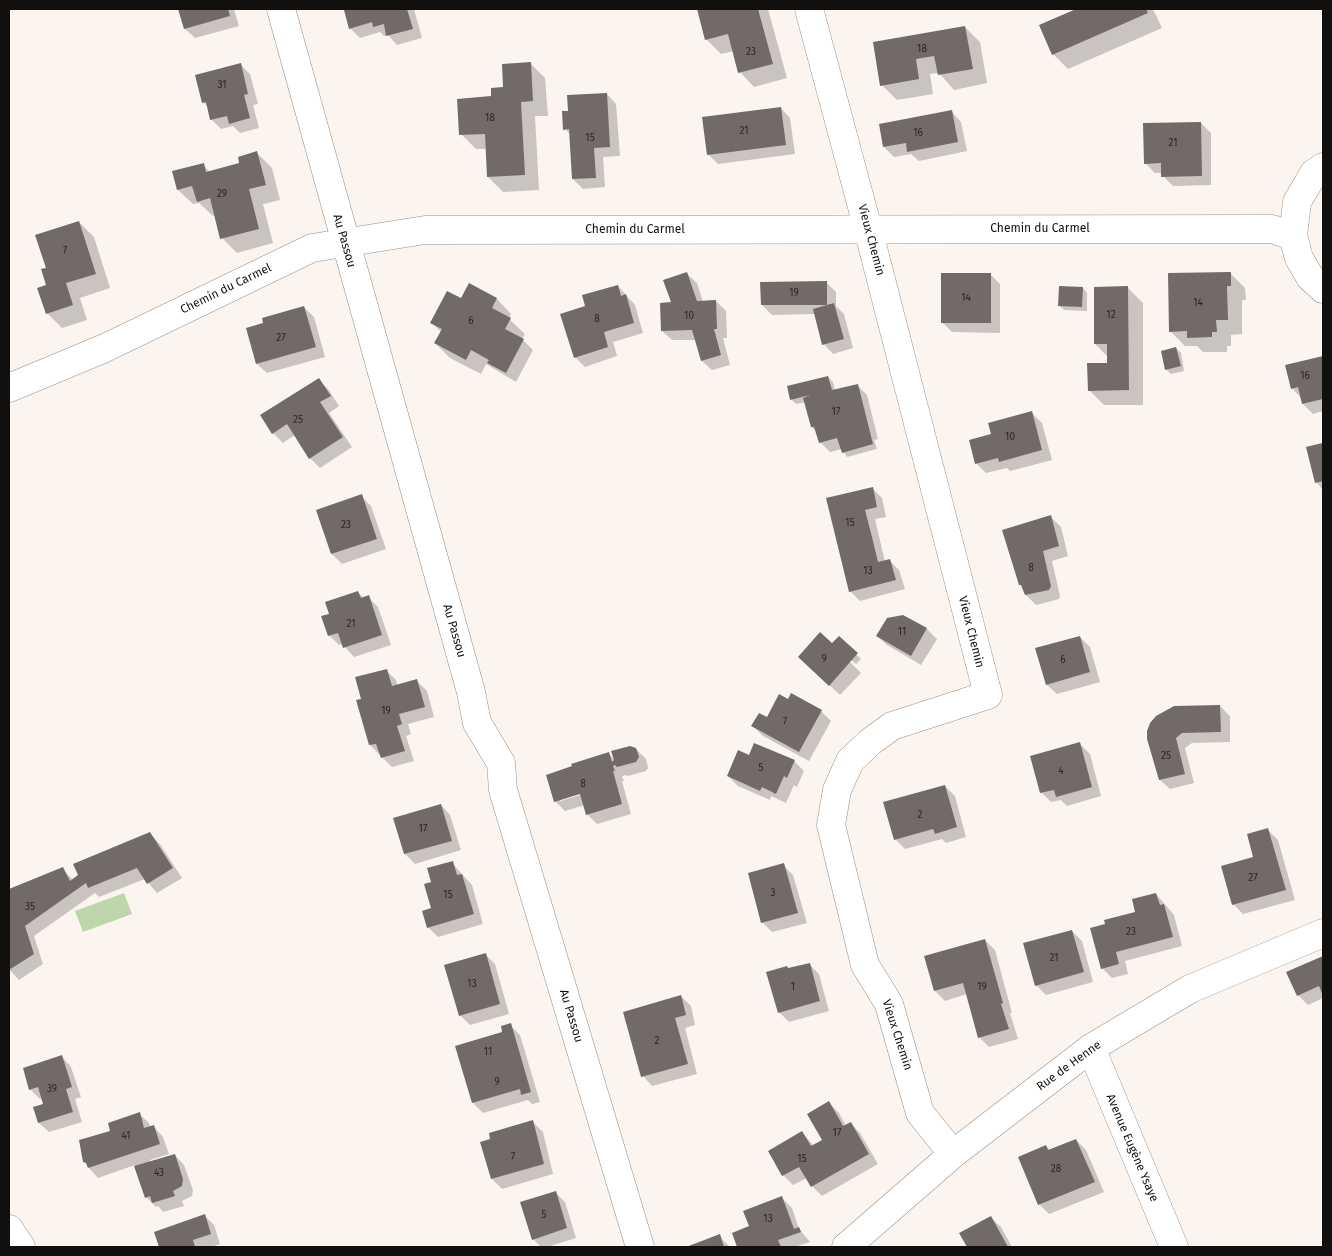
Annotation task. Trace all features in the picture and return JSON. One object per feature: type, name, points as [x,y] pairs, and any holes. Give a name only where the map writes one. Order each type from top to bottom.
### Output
[{"type":"street","name":"Au Passou","points":[[281,9],[471,692],[477,723],[502,763],[503,790],[640,1247]]},
{"type":"street","name":"Vieux Chemin","points":[[809,9],[868,229],[988,695],[892,726],[870,742],[850,761],[837,790],[831,825],[865,965],[889,1004],[920,1113],[953,1154]]},
{"type":"street","points":[[1323,167],[1314,173],[1297,202],[1293,236],[1299,258],[1310,277],[1323,289]]},
{"type":"street","name":"Chemin du Carmel","points":[[9,388],[105,348],[312,248],[344,241],[425,230],[1272,229],[1293,236]]},
{"type":"street","name":"Rue de Henne","points":[[846,1247],[953,1154],[1091,1048],[1190,989],[1323,933]]},
{"type":"street","name":"Avenue Eugène Ysaye","points":[[1091,1048],[1174,1247]]},
{"type":"street","points":[[9,1230],[21,1247]]},
{"type":"shaded area","points":[[124,893],[132,914],[83,932],[75,911]]},
{"type":"building","points":[[178,9],[228,9],[230,16],[184,29]]},
{"type":"building","points":[[407,9],[413,29],[386,36],[384,24],[373,27],[372,22],[349,29],[344,10]]},
{"type":"building","points":[[697,9],[758,9],[773,64],[738,73],[728,34],[705,40]]},
{"type":"building","points":[[1076,9],[1146,9],[1148,13],[1052,55],[1039,25]]},
{"type":"building","points":[[965,26],[973,69],[938,75],[934,56],[916,59],[919,79],[880,86],[873,42]]},
{"type":"building","points":[[531,62],[533,101],[521,102],[525,175],[487,177],[485,134],[459,135],[457,99],[491,96],[491,88],[503,87],[502,64]]},
{"type":"building","points":[[241,63],[248,94],[244,95],[250,118],[229,124],[227,116],[210,120],[206,102],[202,103],[195,75]]},
{"type":"building","points":[[607,93],[610,147],[594,148],[596,178],[572,179],[569,129],[563,130],[562,111],[568,111],[567,95]]},
{"type":"building","points":[[781,107],[786,145],[707,155],[702,117]]},
{"type":"building","points":[[952,110],[958,142],[907,152],[906,143],[883,147],[879,124]]},
{"type":"building","points":[[1201,122],[1202,176],[1161,177],[1161,163],[1144,164],[1143,123]]},
{"type":"building","points":[[257,151],[266,185],[249,189],[259,229],[220,239],[210,198],[197,202],[192,186],[177,190],[172,171],[204,163],[206,172],[239,163],[238,157]]},
{"type":"building","points":[[79,221],[96,274],[66,283],[73,305],[46,314],[37,288],[46,285],[41,269],[46,268],[35,235]]},
{"type":"building","points":[[687,272],[697,301],[716,300],[717,329],[714,329],[721,355],[701,361],[692,330],[661,331],[660,303],[671,302],[663,280]]},
{"type":"building","points":[[1231,272],[1231,286],[1227,286],[1228,320],[1216,320],[1217,332],[1212,332],[1212,337],[1187,338],[1187,331],[1169,332],[1168,273]]},
{"type":"building","points":[[941,273],[991,273],[991,323],[941,323]]},
{"type":"building","points":[[827,281],[827,305],[761,305],[760,282]]},
{"type":"building","points":[[469,283],[497,298],[492,308],[511,318],[505,329],[524,339],[506,373],[487,363],[489,360],[471,350],[466,360],[434,343],[442,329],[430,323],[447,291],[461,298]]},
{"type":"building","points":[[618,285],[621,296],[626,294],[634,323],[604,332],[608,347],[574,358],[560,314],[585,306],[582,295]]},
{"type":"building","points":[[1059,286],[1083,287],[1082,307],[1058,306]]},
{"type":"building","points":[[1128,286],[1129,390],[1088,391],[1087,363],[1107,363],[1107,344],[1094,344],[1094,287]]},
{"type":"building","points":[[834,303],[844,339],[822,345],[813,309]]},
{"type":"building","points":[[304,306],[316,347],[256,364],[246,328],[263,323],[262,318]]},
{"type":"building","points":[[1176,347],[1181,366],[1165,370],[1161,351]]},
{"type":"building","points":[[1323,356],[1323,399],[1302,404],[1298,387],[1291,389],[1285,365]]},
{"type":"building","points":[[828,376],[832,390],[858,384],[873,444],[842,453],[837,438],[819,443],[814,427],[811,427],[803,398],[810,395],[790,400],[787,386]]},
{"type":"building","points":[[319,378],[331,396],[320,402],[343,437],[309,459],[287,424],[272,434],[260,415]]},
{"type":"building","points":[[1032,411],[1042,450],[999,462],[998,458],[975,464],[969,440],[991,434],[988,423]]},
{"type":"building","points":[[1322,443],[1323,481],[1315,483],[1306,447]]},
{"type":"building","points":[[873,487],[877,507],[865,510],[878,562],[890,559],[896,580],[849,592],[826,498]]},
{"type":"building","points":[[362,494],[377,539],[331,554],[316,510]]},
{"type":"building","points":[[1051,515],[1059,546],[1043,551],[1051,586],[1049,590],[1025,595],[1021,585],[1019,585],[1002,530]]},
{"type":"building","points":[[358,591],[361,598],[369,595],[382,635],[343,648],[338,633],[328,636],[321,616],[329,614],[325,602]]},
{"type":"building","points":[[903,615],[927,628],[911,656],[876,636],[887,618]]},
{"type":"building","points":[[820,632],[832,643],[839,636],[858,653],[829,686],[798,657]]},
{"type":"building","points":[[1080,636],[1090,672],[1046,685],[1035,648]]},
{"type":"building","points":[[387,669],[392,686],[417,679],[425,707],[399,714],[402,724],[397,726],[405,751],[381,758],[376,744],[369,745],[356,700],[361,699],[355,677]]},
{"type":"building","points":[[791,693],[822,710],[799,752],[751,726],[759,713],[767,717],[779,694],[788,699]]},
{"type":"building","points":[[1220,705],[1221,732],[1182,733],[1176,738],[1185,774],[1159,780],[1147,739],[1150,723],[1156,716],[1174,706]]},
{"type":"building","points":[[1080,742],[1092,787],[1056,797],[1054,790],[1040,793],[1030,756]]},
{"type":"building","points":[[754,743],[795,760],[787,778],[784,776],[776,794],[762,787],[760,791],[727,776],[738,750],[749,755]]},
{"type":"building","points":[[630,746],[636,748],[639,757],[636,762],[617,767],[613,766],[622,804],[586,815],[580,794],[554,802],[546,775],[572,766],[571,764],[609,752],[612,762],[614,760],[611,751]]},
{"type":"building","points":[[945,785],[957,827],[935,834],[933,829],[894,840],[883,802]]},
{"type":"building","points":[[441,804],[452,841],[404,854],[393,818]]},
{"type":"building","points":[[1268,828],[1286,890],[1232,905],[1221,866],[1253,857],[1247,834]]},
{"type":"building","points":[[150,832],[173,868],[147,884],[137,868],[88,888],[86,883],[25,926],[34,954],[9,970],[9,889],[63,867],[70,881],[78,875],[73,864]]},
{"type":"building","points":[[453,861],[457,875],[462,874],[474,914],[427,928],[422,911],[431,908],[424,884],[431,882],[427,868]]},
{"type":"building","points":[[784,863],[798,913],[761,923],[748,873]]},
{"type":"building","points":[[1156,893],[1160,905],[1164,904],[1173,937],[1116,952],[1119,964],[1101,969],[1090,928],[1105,924],[1104,920],[1135,912],[1132,899]]},
{"type":"building","points":[[1072,930],[1084,972],[1035,986],[1023,943]]},
{"type":"building","points":[[985,939],[1009,1029],[978,1038],[963,983],[934,991],[924,956]]},
{"type":"building","points":[[486,953],[500,1004],[459,1016],[444,965]]},
{"type":"building","points":[[1323,956],[1323,996],[1319,986],[1297,996],[1286,972]]},
{"type":"building","points":[[810,963],[820,1001],[778,1013],[766,972],[787,966],[788,968]]},
{"type":"building","points":[[681,995],[686,1015],[675,1018],[688,1064],[641,1077],[623,1012]]},
{"type":"building","points":[[511,1023],[531,1092],[521,1095],[520,1089],[472,1103],[455,1046],[502,1032],[501,1026]]},
{"type":"building","points":[[62,1055],[72,1087],[66,1089],[73,1112],[38,1123],[33,1107],[43,1104],[38,1087],[29,1090],[23,1068]]},
{"type":"building","points":[[829,1101],[843,1126],[851,1122],[869,1154],[811,1187],[799,1167],[782,1176],[768,1151],[802,1131],[811,1146],[822,1140],[807,1114]]},
{"type":"building","points":[[140,1112],[144,1128],[154,1125],[160,1144],[88,1168],[86,1163],[83,1162],[79,1140],[110,1131],[108,1123]]},
{"type":"building","points":[[533,1120],[544,1164],[491,1179],[480,1142],[490,1139],[489,1133]]},
{"type":"building","points":[[1076,1139],[1095,1182],[1038,1205],[1018,1157],[1046,1145],[1048,1150]]},
{"type":"building","points":[[175,1154],[183,1179],[182,1186],[173,1191],[175,1196],[152,1203],[150,1196],[145,1198],[134,1166]]},
{"type":"building","points":[[556,1191],[567,1228],[532,1240],[520,1202]]},
{"type":"building","points":[[782,1196],[794,1229],[799,1227],[801,1232],[778,1240],[781,1247],[737,1247],[732,1233],[749,1226],[743,1211]]},
{"type":"building","points":[[205,1214],[211,1234],[193,1240],[195,1247],[159,1247],[154,1232]]},
{"type":"building","points":[[991,1216],[1008,1247],[967,1247],[959,1233]]},
{"type":"building","points":[[720,1234],[724,1247],[686,1247]]}]
